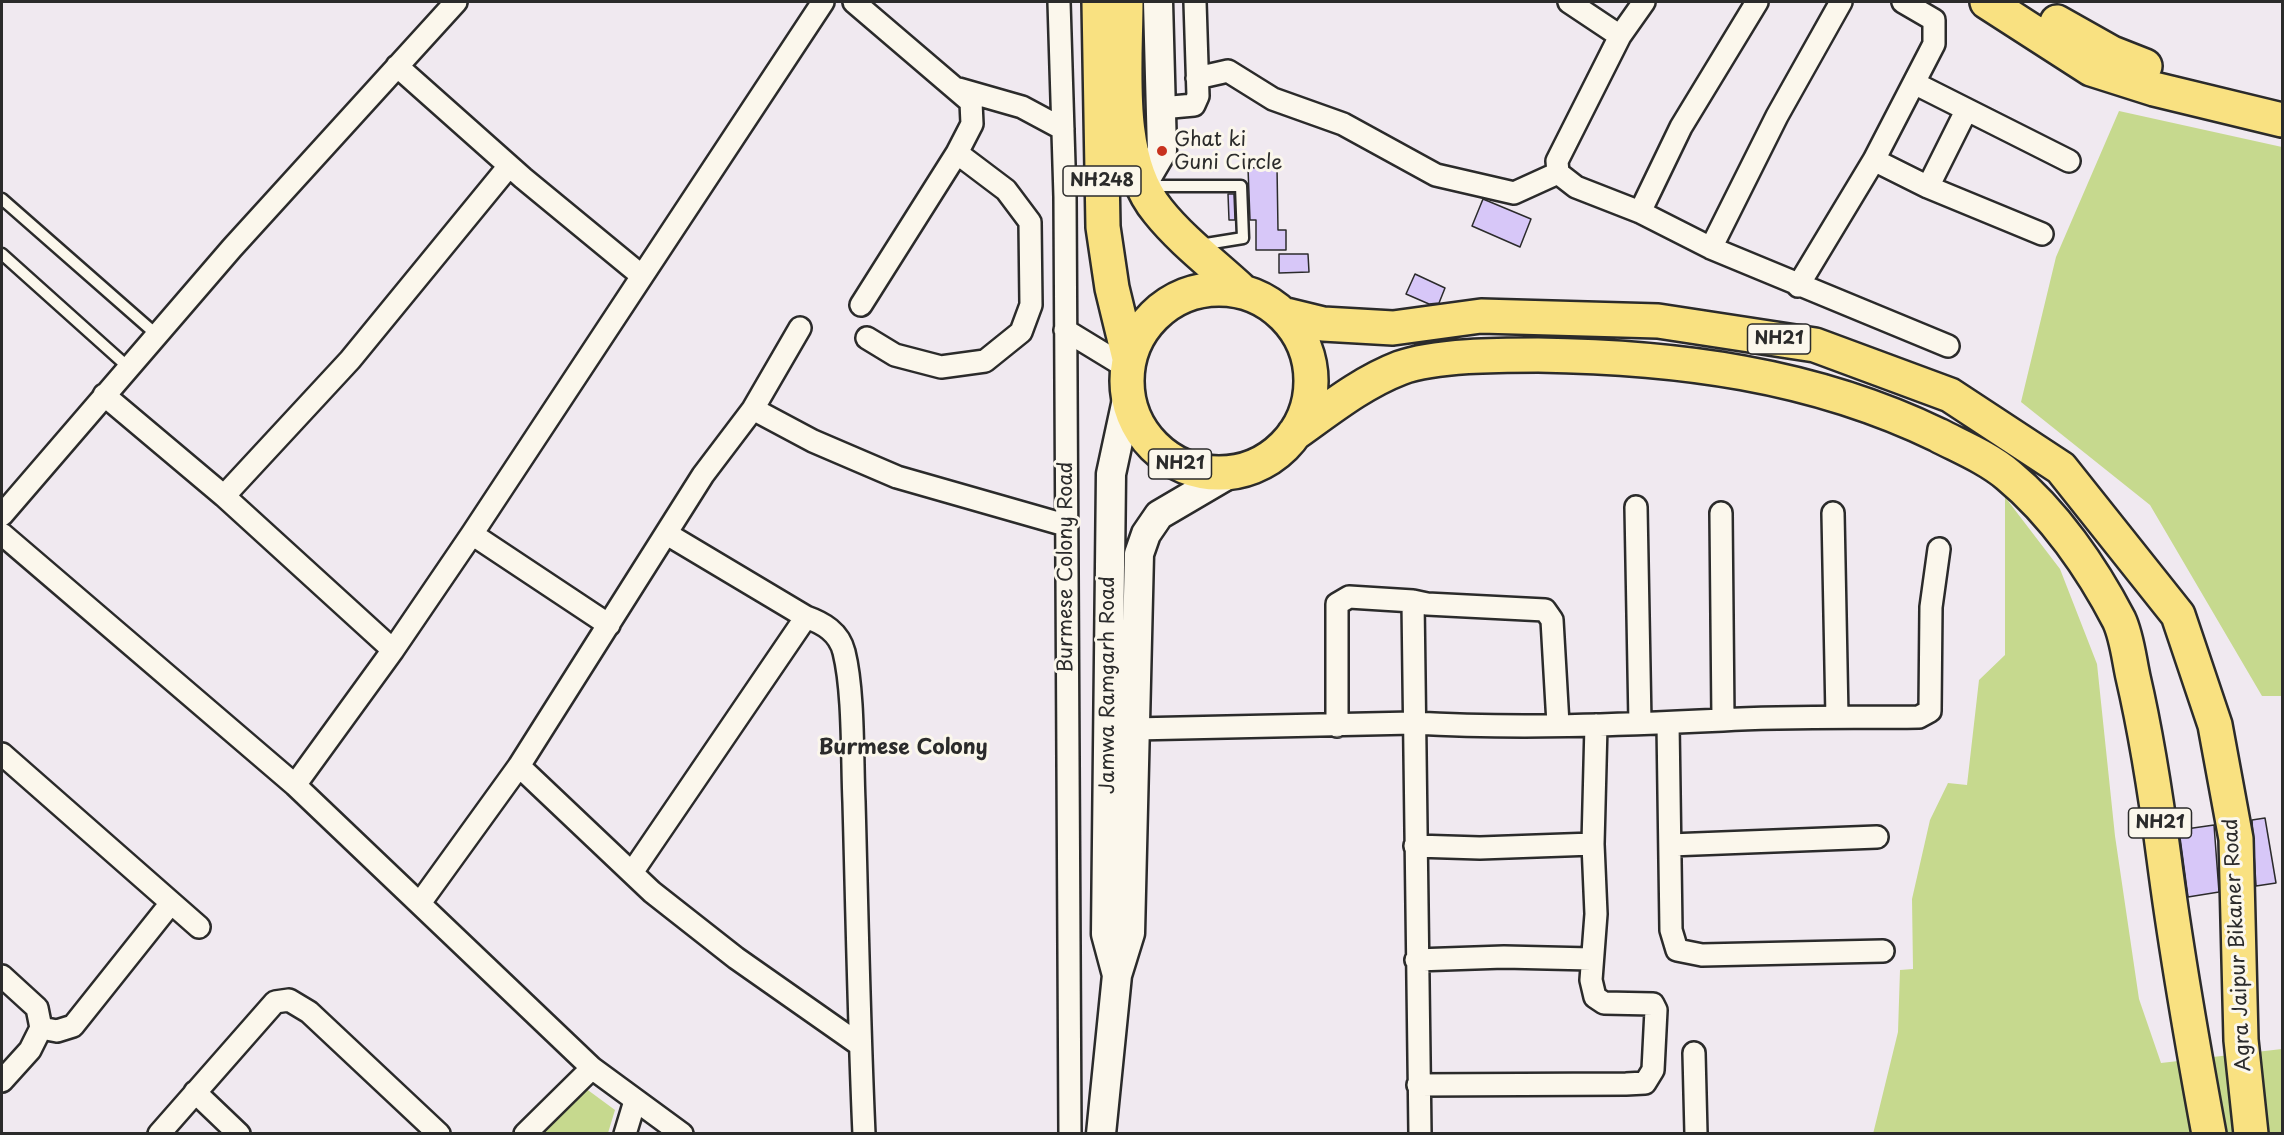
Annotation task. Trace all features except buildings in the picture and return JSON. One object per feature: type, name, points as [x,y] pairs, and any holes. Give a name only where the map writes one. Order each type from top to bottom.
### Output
[{"type":"highway","name":"Jamwa Ramgarh Road","points":[[1099,2],[1103,227],[1128,374]]},
{"type":"highway","name":"NH248","points":[[1126,2],[1125,81],[1129,140],[1142,185],[1157,211],[1241,290]]},
{"type":"highway","points":[[1987,2],[2091,69],[2154,89],[2283,120]]},
{"type":"highway","points":[[2025,2],[2077,35],[2112,53],[2150,68],[2283,102]]},
{"type":"highway","name":"NH21","points":[[1294,434],[1310,402],[1311,366],[1298,332],[1274,306],[1241,290],[1205,291],[1171,301],[1144,326],[1128,374],[1137,430],[1164,458],[1194,470],[1234,471],[1268,459],[1294,434],[1358,389],[1402,367],[1448,359],[1509,355],[1604,356],[1677,361],[1768,377],[1849,398],[1908,421],[1966,449],[2006,473],[2061,530],[2121,624],[2148,742],[2184,1002],[2209,1134]]},
{"type":"highway","name":"Agra Jaipur Bikaner Road","points":[[1282,314],[1323,324],[1393,328],[1481,316],[1658,321],[1815,345],[1950,394],[2061,468],[2178,615],[2215,725],[2236,839],[2241,1040],[2251,1134]]},
{"type":"main road","points":[[1142,185],[1162,151],[1158,2]]},
{"type":"main road","name":"Jamwa Ramgarh Road","points":[[1117,975],[1106,934],[1109,544],[1111,474],[1128,374]]},
{"type":"main road","name":"Jamwa Ramgarh Road","points":[[1101,1134],[1117,975],[1130,933],[1139,554],[1146,534],[1159,515],[1234,471]]},
{"type":"street","points":[[2,515],[232,248],[456,2]]},
{"type":"street","points":[[295,785],[393,650],[472,534],[824,2]]},
{"type":"street","points":[[854,2],[959,89],[971,102],[972,124],[957,153],[861,305]]},
{"type":"street","name":"Burmese Colony Road","points":[[1059,2],[1065,330],[1070,1134]]},
{"type":"street","points":[[1161,108],[1194,105],[1198,96],[1195,2]]},
{"type":"street","points":[[1569,2],[1620,36]]},
{"type":"street","points":[[1644,2],[1620,36],[1557,161],[1558,173],[1576,187],[1640,212],[1711,248],[1798,286],[1948,346]]},
{"type":"street","points":[[1640,212],[1682,127],[1757,2]]},
{"type":"street","points":[[1711,248],[1777,116],[1841,2]]},
{"type":"street","points":[[1798,286],[1874,160],[1934,44],[1934,20],[1903,2]]},
{"type":"street","points":[[398,66],[509,166],[642,276]]},
{"type":"street","points":[[1197,78],[1228,71],[1273,99],[1343,124],[1436,175],[1514,193],[1558,173]]},
{"type":"street","points":[[1914,83],[2069,161]]},
{"type":"street","points":[[959,89],[1022,108],[1063,129]]},
{"type":"street","points":[[1928,187],[1966,111]]},
{"type":"street","points":[[867,338],[895,355],[941,367],[986,361],[1021,333],[1031,305],[1030,222],[1006,190],[957,153]]},
{"type":"street","points":[[1874,160],[1928,187],[2042,234]]},
{"type":"street","points":[[224,496],[350,360],[509,166]]},
{"type":"street","points":[[420,903],[519,766],[703,475],[753,409],[800,328]]},
{"type":"street","points":[[1065,330],[1128,374]]},
{"type":"street","points":[[104,396],[224,496],[393,650]]},
{"type":"street","points":[[753,409],[813,441],[897,477],[1065,525]]},
{"type":"street","points":[[1636,507],[1640,723]]},
{"type":"street","points":[[1721,513],[1723,720]]},
{"type":"street","points":[[1833,513],[1837,717]]},
{"type":"street","points":[[2,534],[295,785],[592,1068],[682,1134]]},
{"type":"street","points":[[472,534],[609,625]]},
{"type":"street","points":[[667,534],[806,617],[822,623],[833,632],[844,651],[852,770],[864,1134]]},
{"type":"street","points":[[1134,729],[1413,723],[1458,726],[1596,725],[1837,717],[1919,717],[1930,711],[1931,607],[1939,549]]},
{"type":"street","points":[[1337,726],[1337,604],[1349,597],[1427,604],[1545,610],[1552,621],[1558,724]]},
{"type":"street","points":[[1413,601],[1420,1134]]},
{"type":"street","points":[[633,872],[806,617]]},
{"type":"street","points":[[1668,723],[1671,930],[1677,950],[1702,955],[1883,951]]},
{"type":"street","points":[[1418,1085],[1645,1083],[1653,1071],[1656,1010],[1653,1004],[1604,1003],[1595,997],[1591,980],[1596,914],[1593,844],[1596,725]]},
{"type":"street","points":[[2,754],[199,927]]},
{"type":"street","points":[[519,766],[569,816],[633,872],[652,892],[736,958],[860,1044]]},
{"type":"street","points":[[1670,845],[1877,837]]},
{"type":"street","points":[[1415,846],[1480,848],[1593,844]]},
{"type":"street","points":[[41,1028],[57,1030],[73,1026],[171,903]]},
{"type":"street","points":[[1416,960],[1504,957],[1591,959]]},
{"type":"street","points":[[2,975],[37,1008],[41,1028],[30,1050],[2,1081]]},
{"type":"street","points":[[159,1134],[275,1002],[290,1000],[309,1012],[440,1134]]},
{"type":"street","points":[[1694,1053],[1696,1134]]},
{"type":"street","points":[[525,1134],[592,1068]]},
{"type":"street","points":[[195,1092],[239,1134]]},
{"type":"street","points":[[625,1134],[635,1101]]},
{"type":"lane","points":[[1142,185],[1167,188],[1241,186],[1243,238],[1194,246]]},
{"type":"lane","points":[[2,199],[157,335]]},
{"type":"lane","points":[[2,254],[129,367]]},
{"type":"green space","points":[[2119,111],[2282,147],[2282,696],[2262,696],[2150,505],[2021,402],[2056,257]]},
{"type":"green space","points":[[2005,497],[2060,569],[2097,664],[2115,836],[2139,999],[2161,1063],[2282,1049],[2282,1133],[1873,1134],[1898,1032],[1900,970],[1913,969],[1912,899],[1930,820],[1948,783],[1967,785],[1979,680],[2005,655]]},
{"type":"green space","points":[[581,1085],[615,1110],[608,1133],[538,1134]]},
{"type":"place","name":"Ghat ki Guni Circle","points":[[1162,151]]},
{"type":"district","name":"Burmese Colony","points":[[903,748]]}]
